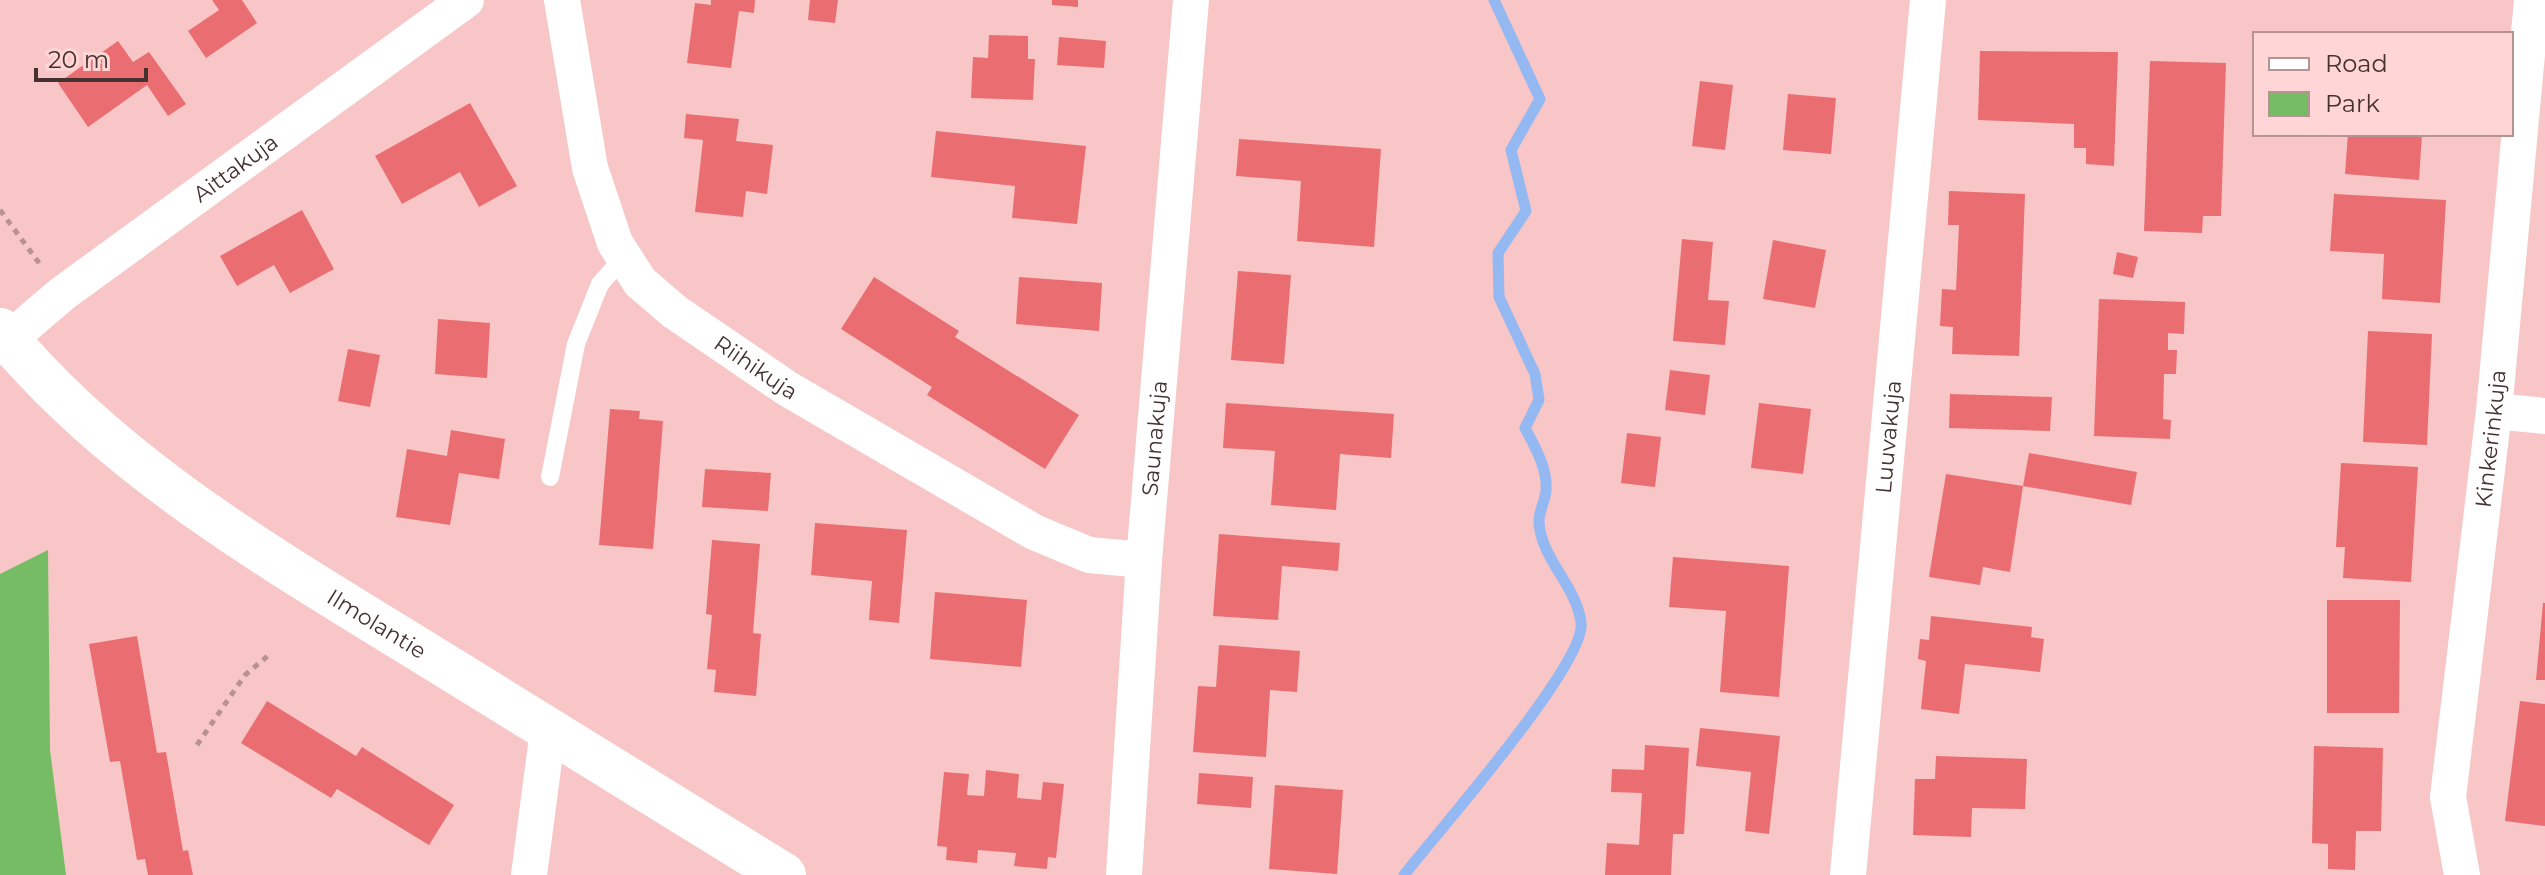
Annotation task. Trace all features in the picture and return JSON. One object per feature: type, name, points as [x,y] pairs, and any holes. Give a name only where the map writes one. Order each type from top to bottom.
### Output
[{"type":"street","name":"Aittakuja","points":[[3,339],[466,0]]},
{"type":"street","name":"Riihikuja","points":[[562,0],[590,168],[615,243],[640,282],[675,312],[788,389],[1034,532],[1089,555],[1144,560]]},
{"type":"street","name":"Saunakuja","points":[[1124,875],[1144,560],[1191,0]]},
{"type":"street","name":"Luuvakuja","points":[[1848,875],[1928,0]]},
{"type":"street","name":"Kinkerinkuja","points":[[2462,875],[2448,797],[2494,411],[2532,0]]},
{"type":"street","name":"Ilmolantie","points":[[3,339],[73,407],[178,494],[276,561],[784,875]]},
{"type":"street","points":[[2494,411],[2545,416]]},
{"type":"street","points":[[529,875],[548,730]]},
{"type":"lane","points":[[550,477],[576,344],[600,284],[624,257]]},
{"type":"path","points":[[0,210],[62,294]]},
{"type":"path","points":[[197,745],[245,675],[269,655]]},
{"type":"green space","points":[[48,550],[50,750],[66,875],[0,875],[0,574]]},
{"type":"building","points":[[212,0],[242,0],[257,23],[206,58],[188,31],[219,10]]},
{"type":"building","points":[[711,0],[755,0],[754,13],[739,11],[731,68],[687,63],[695,3],[711,5]]},
{"type":"building","points":[[810,0],[838,0],[835,23],[808,20]]},
{"type":"building","points":[[1052,0],[1078,0],[1078,7],[1052,5]]},
{"type":"building","points":[[989,35],[1028,36],[1028,59],[1035,59],[1033,100],[971,98],[973,57],[988,58]]},
{"type":"building","points":[[1059,37],[1106,41],[1104,68],[1057,65]]},
{"type":"building","points":[[118,41],[133,62],[149,52],[186,104],[168,116],[147,85],[88,127],[58,83]]},
{"type":"building","points":[[1980,51],[2118,52],[2114,166],[2086,164],[2086,148],[2074,148],[2074,124],[1978,120]]},
{"type":"building","points":[[2150,61],[2226,63],[2221,216],[2203,216],[2202,233],[2144,231]]},
{"type":"building","points":[[1700,81],[1733,85],[1725,150],[1692,146]]},
{"type":"building","points":[[1788,94],[1836,98],[1831,154],[1783,150]]},
{"type":"building","points":[[470,103],[517,186],[479,207],[460,172],[402,204],[375,156]]},
{"type":"building","points":[[686,114],[739,119],[736,141],[773,145],[767,194],[746,191],[743,217],[695,212],[703,140],[684,138]]},
{"type":"building","points":[[936,131],[1086,146],[1077,224],[1012,218],[1015,186],[931,177]]},
{"type":"building","points":[[2348,136],[2422,136],[2419,180],[2345,174]]},
{"type":"building","points":[[1239,139],[1381,149],[1374,247],[1297,241],[1301,181],[1236,176]]},
{"type":"building","points":[[1949,191],[2025,194],[2019,356],[1952,354],[1953,327],[1940,326],[1942,289],[1956,290],[1959,225],[1948,225]]},
{"type":"building","points":[[2334,194],[2446,200],[2440,303],[2382,299],[2384,254],[2330,251]]},
{"type":"building","points":[[302,210],[334,269],[290,293],[274,265],[237,286],[220,256]]},
{"type":"building","points":[[1682,239],[1713,242],[1708,300],[1729,301],[1725,345],[1673,341]]},
{"type":"building","points":[[1773,240],[1826,250],[1815,308],[1763,299]]},
{"type":"building","points":[[2117,252],[2138,257],[2133,278],[2113,274]]},
{"type":"building","points":[[1238,271],[1291,275],[1284,364],[1231,360]]},
{"type":"building","points":[[874,277],[959,331],[955,337],[1079,415],[1045,469],[927,395],[932,387],[841,329]]},
{"type":"building","points":[[1019,277],[1102,283],[1099,331],[1016,324]]},
{"type":"building","points":[[2099,299],[2185,302],[2184,334],[2168,333],[2168,350],[2177,350],[2176,374],[2164,374],[2163,419],[2171,420],[2170,439],[2094,436]]},
{"type":"building","points":[[438,319],[490,323],[487,378],[435,374]]},
{"type":"building","points":[[2368,331],[2432,334],[2427,445],[2363,442]]},
{"type":"building","points":[[348,349],[380,355],[370,407],[338,401]]},
{"type":"building","points":[[1670,370],[1710,375],[1705,415],[1665,410]]},
{"type":"building","points":[[1950,394],[2052,397],[2050,431],[1949,428]]},
{"type":"building","points":[[1226,403],[1394,414],[1391,458],[1340,454],[1336,510],[1271,505],[1275,451],[1223,448]]},
{"type":"building","points":[[1759,403],[1811,409],[1803,474],[1751,468]]},
{"type":"building","points":[[610,409],[640,411],[639,419],[663,421],[653,549],[599,545]]},
{"type":"building","points":[[451,430],[505,439],[499,479],[459,473],[450,525],[396,517],[407,449],[447,456]]},
{"type":"building","points":[[1627,433],[1661,437],[1655,487],[1621,483]]},
{"type":"building","points":[[2029,453],[2137,472],[2131,505],[2023,486]]},
{"type":"building","points":[[2341,463],[2418,467],[2411,582],[2343,578],[2345,547],[2336,547]]},
{"type":"building","points":[[705,469],[771,473],[768,511],[702,507]]},
{"type":"building","points":[[1946,474],[2023,486],[2010,572],[1983,567],[1980,585],[1929,577]]},
{"type":"building","points":[[815,523],[907,530],[899,623],[869,620],[872,581],[811,575]]},
{"type":"building","points":[[1219,534],[1340,543],[1338,571],[1282,566],[1278,620],[1213,616]]},
{"type":"building","points":[[712,540],[760,544],[753,633],[761,634],[756,696],[714,692],[716,670],[707,669],[712,615],[706,614]]},
{"type":"building","points":[[1673,557],[1789,566],[1779,697],[1720,692],[1726,611],[1669,607]]},
{"type":"building","points":[[935,592],[1027,600],[1021,667],[930,659]]},
{"type":"building","points":[[2327,600],[2400,600],[2399,713],[2327,713]]},
{"type":"building","points":[[2543,603],[2545,680],[2536,680]]},
{"type":"building","points":[[1931,616],[2032,627],[2031,637],[2044,639],[2040,672],[1965,664],[1959,714],[1921,709],[1926,661],[1918,659],[1920,639],[1929,640]]},
{"type":"building","points":[[137,636],[157,753],[166,752],[183,851],[188,850],[193,875],[148,875],[145,859],[137,860],[120,761],[110,762],[89,644]]},
{"type":"building","points":[[1219,645],[1300,651],[1297,692],[1270,690],[1266,757],[1193,752],[1198,686],[1216,687]]},
{"type":"building","points":[[267,701],[356,756],[362,747],[454,805],[429,845],[337,789],[331,798],[241,743]]},
{"type":"building","points":[[2520,701],[2545,704],[2545,826],[2505,821]]},
{"type":"building","points":[[1700,728],[1780,736],[1769,834],[1745,831],[1751,772],[1696,766]]},
{"type":"building","points":[[1645,745],[1689,748],[1684,834],[1673,834],[1671,875],[1605,875],[1607,843],[1639,845],[1642,793],[1611,792],[1612,769],[1644,770]]},
{"type":"building","points":[[2314,746],[2383,748],[2381,831],[2356,831],[2355,870],[2328,869],[2328,844],[2312,843]]},
{"type":"building","points":[[1936,756],[2027,759],[2025,809],[1972,808],[1971,837],[1913,835],[1915,779],[1935,779]]},
{"type":"building","points":[[986,770],[1019,774],[1017,798],[1041,800],[1043,782],[1064,784],[1056,858],[1048,857],[1047,869],[1014,866],[1016,853],[978,850],[977,863],[946,860],[947,847],[937,846],[944,772],[969,774],[967,795],[984,796]]},
{"type":"building","points":[[1199,773],[1253,777],[1251,808],[1197,804]]},
{"type":"building","points":[[1275,785],[1343,790],[1337,874],[1269,869]]},
{"type":"waterway","points":[[1404,875],[1536,709],[1577,643],[1581,622],[1578,609],[1541,534],[1539,521],[1546,491],[1545,475],[1525,428],[1539,400],[1535,374],[1499,297],[1498,253],[1526,211],[1511,150],[1540,99],[1494,0]]}]
